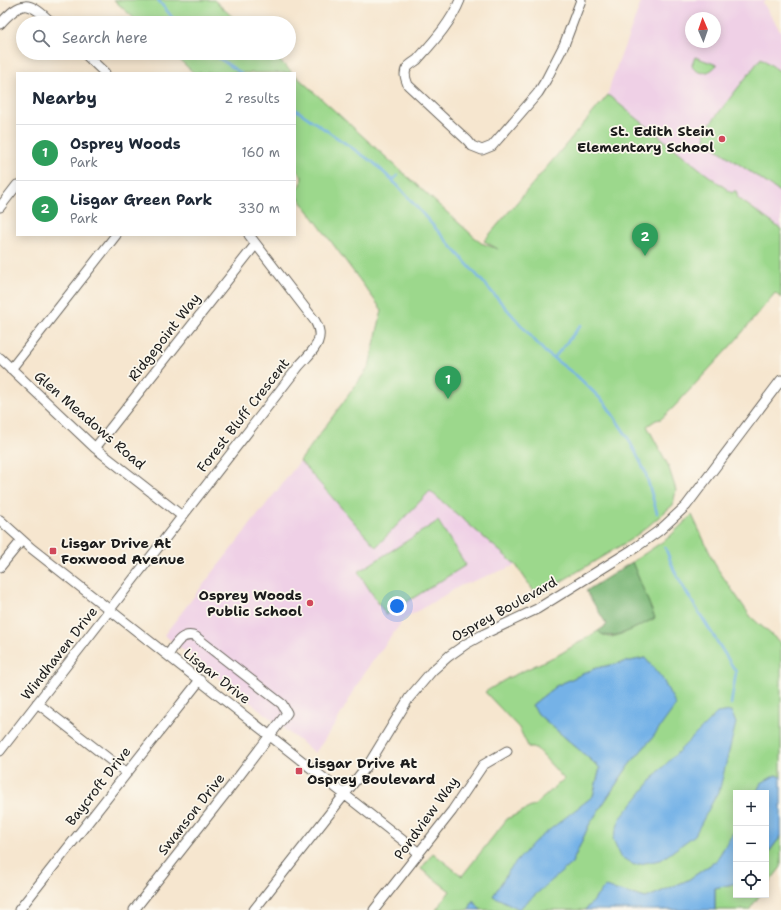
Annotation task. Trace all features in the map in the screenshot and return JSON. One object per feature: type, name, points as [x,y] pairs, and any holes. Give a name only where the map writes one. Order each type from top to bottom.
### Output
[{"type":"street","points":[[460,0],[447,25],[416,61],[407,68],[405,74],[408,86],[468,140],[472,146],[482,150],[492,146],[538,93],[559,56],[581,0]]},
{"type":"street","points":[[0,24],[13,8],[24,4],[31,5],[44,16]]},
{"type":"street","points":[[91,60],[104,72]]},
{"type":"street","points":[[0,207],[16,186]]},
{"type":"street","points":[[11,369],[115,236]]},
{"type":"street","name":"Forest Bluff Crescent","points":[[110,610],[319,341],[320,332],[315,321],[250,236]]},
{"type":"street","name":"Ridgepoint Way","points":[[95,448],[256,244]]},
{"type":"street","name":"Glen Meadows Road","points":[[0,358],[95,448],[182,516]]},
{"type":"street","name":"Osprey Boulevard","points":[[254,910],[380,748],[402,709],[415,690],[432,671],[462,646],[480,636],[537,610],[649,539],[677,514],[695,494],[781,380]]},
{"type":"street","name":"Lisgar Drive","points":[[0,520],[22,540],[110,610],[419,853]]},
{"type":"street","points":[[0,567],[22,540]]},
{"type":"street","name":"Windhaven Drive","points":[[0,751],[110,610]]},
{"type":"street","name":"Swanson Drive","points":[[134,910],[270,736],[286,713],[282,704],[200,640],[192,636],[186,635],[180,639],[168,655]]},
{"type":"street","name":"Baycroft Drive","points":[[19,910],[200,680]]},
{"type":"street","points":[[37,703],[126,773]]},
{"type":"street","name":"Pondview Way","points":[[374,910],[452,811],[483,765],[507,751]]},
{"type":"shaded area","name":"St. Edith Stein Elementary School","points":[[642,0],[766,0],[763,3],[781,32],[781,229],[705,173],[608,95],[611,82]]},
{"type":"shaded area","name":"Osprey Woods Public School","points":[[300,461],[376,546],[430,491],[516,565],[460,586],[404,619],[364,673],[336,723],[315,753],[164,635]]},
{"type":"green space","points":[[114,0],[214,0],[231,16],[131,16]]},
{"type":"green space","points":[[695,57],[717,65],[708,72],[699,72],[693,68],[692,65]]},
{"type":"green space","points":[[761,58],[781,72],[781,193],[705,141],[706,129]]},
{"type":"green space","points":[[180,60],[279,60],[292,72],[193,72]]},
{"type":"green space","points":[[296,76],[481,243],[498,249],[484,241],[608,95],[705,173],[732,193],[736,191],[738,198],[781,229],[781,298],[775,293],[736,340],[673,408],[661,419],[656,420],[647,426],[668,465],[676,490],[673,505],[630,540],[537,596],[516,565],[430,491],[376,547],[300,461],[369,367],[382,310],[296,194],[296,188],[301,185],[302,176],[296,170]]},
{"type":"green space","points":[[692,515],[717,568],[751,617],[781,643],[781,777],[776,775],[762,783],[758,790],[733,790],[733,833],[716,861],[688,880],[646,898],[605,887],[585,910],[481,910],[473,900],[469,910],[436,910],[450,891],[421,869],[433,853],[462,876],[507,819],[535,805],[564,779],[536,748],[529,748],[519,728],[485,692],[508,678],[560,654],[598,631],[610,637],[620,635],[655,618],[632,562],[668,538]],"holes":[[[645,658],[653,737],[629,765],[589,825],[572,863],[570,815],[593,796],[600,768],[539,715],[532,705],[556,686],[596,668]]]},
{"type":"green space","points":[[438,521],[466,565],[386,615],[358,572]]},
{"type":"green space","points":[[632,562],[655,618],[618,635],[603,635],[598,631],[607,625],[586,591]]},
{"type":"green space","points":[[781,836],[781,867],[769,883],[769,862],[769,852]]},
{"type":"green space","points":[[733,884],[733,898],[758,898],[749,910],[715,910],[715,888]]},
{"type":"water","points":[[645,658],[662,678],[676,705],[653,737],[629,765],[589,825],[572,863],[519,909],[493,896],[510,869],[534,842],[593,796],[600,768],[539,715],[532,705],[556,686],[596,668]]},
{"type":"water","points":[[731,711],[736,723],[720,788],[695,835],[661,860],[634,865],[621,857],[613,839],[620,819],[659,771],[717,713]]},
{"type":"water","points":[[776,775],[781,777],[781,836],[769,852],[769,790],[758,790],[761,783]]},
{"type":"water","points":[[733,833],[733,884],[715,888],[715,910],[585,910],[605,887],[646,898],[688,880],[716,861]]},
{"type":"water","points":[[473,900],[481,910],[469,910]]},
{"type":"waterway","points":[[158,0],[171,16]]},
{"type":"waterway","points":[[222,60],[240,72]]},
{"type":"waterway","points":[[296,110],[374,163],[398,186],[545,352],[577,376],[605,403],[627,436],[645,471],[657,513]]},
{"type":"waterway","points":[[393,180],[398,175]]},
{"type":"waterway","points":[[554,358],[581,325]]},
{"type":"waterway","points":[[665,547],[674,570],[685,590],[736,672],[731,704]]},
{"type":"place","name":"St. Edith Stein Elementary School","points":[[722,139]]},
{"type":"place","name":"Lisgar Green Park","points":[[645,256]]},
{"type":"place","name":"Osprey Woods","points":[[448,399]]},
{"type":"place","name":"Lisgar Drive At Foxwood Avenue","points":[[53,551]]},
{"type":"place","name":"Osprey Woods Public School","points":[[310,603]]},
{"type":"place","name":"Lisgar Drive At Osprey Boulevard","points":[[299,771]]}]
